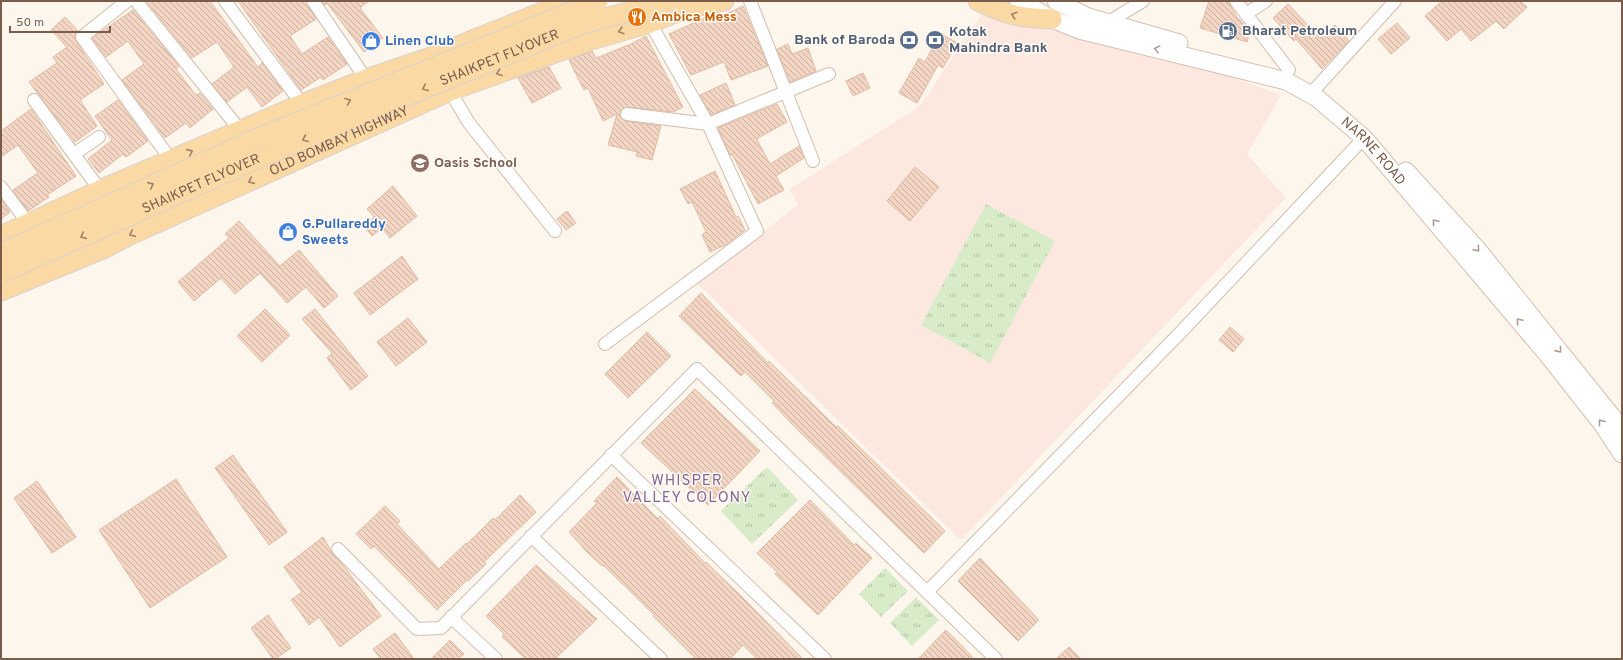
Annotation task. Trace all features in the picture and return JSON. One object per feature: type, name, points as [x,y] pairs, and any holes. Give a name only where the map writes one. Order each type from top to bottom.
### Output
[{"type":"main road","points":[[1,236],[100,190],[302,104],[366,79],[428,58],[570,1]]},
{"type":"main road","name":"SHAIKPET FLYOVER","points":[[1,253],[253,140],[598,1]]},
{"type":"main road","points":[[678,5],[724,1]]},
{"type":"main road","points":[[978,1],[1021,18],[1052,19]]},
{"type":"main road","name":"NARNE ROAD","points":[[1019,1],[1052,19],[1079,30],[1286,81],[1317,98],[1364,138],[1547,354],[1603,425],[1622,454]]},
{"type":"main road","name":"NARNE ROAD","points":[[1056,1],[1088,17],[1193,47],[1289,70],[1344,108],[1371,131],[1478,250],[1622,429]]},
{"type":"main road","name":"SHAIKPET FLYOVER","points":[[1,273],[248,163],[585,23],[678,5]]},
{"type":"main road","name":"OLD BOMBAY HIGHWAY","points":[[1,291],[105,248],[130,235],[450,91],[591,40],[650,23],[678,5]]},
{"type":"main road","points":[[29,224],[47,272]]},
{"type":"street","points":[[127,1],[82,37],[171,160]]},
{"type":"street","points":[[136,1],[240,130]]},
{"type":"street","points":[[225,1],[302,104]]},
{"type":"street","points":[[313,1],[366,79]]},
{"type":"street","points":[[750,1],[813,161]]},
{"type":"street","points":[[1106,22],[1143,1]]},
{"type":"street","points":[[1236,1],[1289,70]]},
{"type":"street","points":[[1246,14],[1266,1]]},
{"type":"street","points":[[1316,88],[1395,1]]},
{"type":"street","points":[[605,344],[757,231],[708,124],[650,23]]},
{"type":"street","points":[[627,114],[708,124],[829,74]]},
{"type":"street","points":[[450,91],[469,123],[555,231]]},
{"type":"street","points":[[34,100],[100,190]]},
{"type":"street","points":[[74,154],[98,137]]},
{"type":"street","points":[[927,592],[1180,333],[1364,138]]},
{"type":"street","points":[[1,187],[29,224]]},
{"type":"street","points":[[338,549],[417,629],[441,628],[697,369],[996,659]]},
{"type":"street","points":[[612,455],[825,659]]},
{"type":"street","points":[[531,536],[661,659]]},
{"type":"street","points":[[451,617],[496,659]]},
{"type":"shaded area","points":[[981,15],[1176,56],[1281,95],[1247,154],[1286,198],[961,540],[697,283],[798,205],[790,189],[920,106]]},
{"type":"green space","points":[[986,204],[1055,241],[990,363],[921,325]]},
{"type":"green space","points":[[767,467],[798,500],[752,544],[721,511]]},
{"type":"green space","points":[[885,568],[908,591],[881,617],[859,594]]},
{"type":"green space","points":[[916,597],[939,620],[912,646],[890,623]]},
{"type":"building","points":[[146,1],[210,1],[258,67],[262,63],[283,91],[262,107],[247,87],[227,102],[212,84],[234,67],[217,42],[192,58]]},
{"type":"building","points":[[238,1],[306,1],[316,19],[290,36],[302,54],[328,37],[347,64],[323,80],[321,77],[301,90]]},
{"type":"building","points":[[322,1],[369,1],[360,8],[383,38],[364,52],[327,3],[325,5]]},
{"type":"building","points":[[1209,1],[1224,1],[1229,3],[1237,17],[1250,31],[1247,42],[1200,28]]},
{"type":"building","points":[[1442,1],[1520,1],[1527,7],[1504,29],[1496,21],[1471,41],[1461,29],[1447,41],[1425,16]]},
{"type":"building","points":[[1288,4],[1320,38],[1335,25],[1349,41],[1322,69],[1296,39],[1294,41],[1273,18]]},
{"type":"building","points":[[743,6],[768,66],[731,80],[724,62],[691,75],[669,34],[707,17],[709,22]]},
{"type":"building","points":[[133,10],[179,66],[176,69],[195,94],[197,95],[200,93],[213,109],[190,128],[186,123],[165,138],[122,80],[144,64],[128,41],[106,57],[92,38]]},
{"type":"building","points":[[65,17],[78,31],[75,35],[76,41],[104,84],[80,100],[97,126],[75,142],[29,82],[57,63],[53,57],[67,47],[51,30]]},
{"type":"building","points":[[1397,23],[1410,38],[1391,54],[1378,39]]},
{"type":"building","points":[[940,33],[957,43],[943,68],[938,65],[917,103],[899,93],[919,58],[925,62]]},
{"type":"building","points":[[646,36],[683,107],[673,112],[628,107],[621,110],[620,117],[626,121],[661,126],[652,160],[636,156],[637,152],[608,145],[617,114],[603,121],[588,88],[584,90],[569,60],[592,51],[596,58],[631,44]]},
{"type":"building","points":[[788,44],[792,54],[808,48],[816,71],[790,82],[777,49]]},
{"type":"building","points":[[549,67],[561,88],[532,103],[518,78]]},
{"type":"building","points":[[863,73],[870,88],[853,96],[846,81]]},
{"type":"building","points":[[726,83],[735,105],[711,115],[700,95]]},
{"type":"building","points":[[118,100],[148,141],[126,157],[123,154],[99,173],[88,159],[112,140],[95,116]]},
{"type":"building","points":[[777,104],[787,122],[758,138],[757,140],[770,164],[799,146],[804,158],[776,176],[784,190],[758,204],[732,154],[730,155],[718,128]]},
{"type":"building","points":[[31,109],[76,176],[47,195],[49,197],[28,211],[13,190],[38,173],[18,145],[1,157],[1,131]]},
{"type":"building","points":[[915,167],[939,187],[910,221],[887,201]]},
{"type":"building","points":[[715,171],[736,217],[738,216],[745,230],[727,244],[710,252],[702,235],[706,232],[692,202],[688,204],[680,189]]},
{"type":"building","points":[[393,186],[417,216],[390,238],[382,228],[372,236],[364,226],[374,217],[367,209]]},
{"type":"building","points":[[1,199],[10,212],[1,219]]},
{"type":"building","points":[[567,211],[576,223],[566,230],[557,219]]},
{"type":"building","points":[[239,221],[280,266],[299,250],[338,296],[324,308],[306,287],[287,303],[260,273],[235,294],[221,278],[194,301],[178,282],[229,238],[225,234]]},
{"type":"building","points":[[402,256],[418,279],[370,315],[354,293]]},
{"type":"building","points":[[701,293],[768,363],[769,361],[836,427],[838,426],[945,531],[924,553],[793,425],[772,403],[774,401],[745,372],[741,376],[679,316]]},
{"type":"building","points":[[265,309],[290,335],[262,362],[237,336]]},
{"type":"building","points":[[315,309],[368,376],[351,390],[327,358],[332,353],[302,319]]},
{"type":"building","points":[[408,318],[427,342],[396,366],[377,342]]},
{"type":"building","points":[[1230,327],[1244,339],[1233,352],[1219,340]]},
{"type":"building","points":[[647,332],[671,356],[628,398],[605,374]]},
{"type":"building","points":[[695,389],[760,451],[708,505],[641,443]]},
{"type":"building","points":[[233,455],[287,532],[269,545],[215,468]]},
{"type":"building","points":[[617,477],[658,519],[660,516],[705,563],[706,562],[743,598],[803,659],[757,659],[743,645],[730,659],[696,659],[632,593],[587,552],[569,532],[597,503],[594,501]]},
{"type":"building","points":[[176,479],[227,557],[150,608],[99,530]]},
{"type":"building","points":[[37,481],[76,537],[52,553],[14,498]]},
{"type":"building","points":[[520,495],[536,512],[484,562],[486,564],[468,581],[467,580],[437,610],[374,546],[371,549],[356,534],[385,506],[400,521],[397,524],[439,569],[493,518],[495,520]]},
{"type":"building","points":[[810,500],[854,545],[856,543],[872,558],[818,615],[775,574],[777,572],[757,553]]},
{"type":"building","points":[[323,537],[333,554],[381,616],[340,647],[319,617],[309,625],[291,600],[302,592],[284,567]]},
{"type":"building","points":[[980,558],[1039,620],[1018,641],[958,581]]},
{"type":"building","points":[[536,565],[597,619],[555,659],[526,659],[502,637],[504,634],[486,616]]},
{"type":"building","points":[[268,615],[291,648],[275,659],[273,659],[251,628]]},
{"type":"building","points":[[946,630],[974,659],[918,659]]},
{"type":"building","points":[[395,633],[414,659],[381,659],[373,649]]},
{"type":"building","points":[[450,640],[464,654],[458,659],[431,659]]},
{"type":"building","points":[[1069,647],[1081,659],[1056,659]]},
{"type":"place","name":"Ambica Mess","points":[[637,17]]},
{"type":"place","name":"Bharat Petroleum","points":[[1228,31]]},
{"type":"place","name":"Bank of Baroda","points":[[909,40]]},
{"type":"place","name":"Kotak Mahindra Bank","points":[[935,40]]},
{"type":"place","name":"Linen Club","points":[[371,41]]},
{"type":"place","name":"Oasis School","points":[[420,163]]},
{"type":"place","name":"G.Pullareddy Sweets","points":[[288,232]]},
{"type":"district","name":"WHISPER VALLEY COLONY","points":[[687,490]]}]
